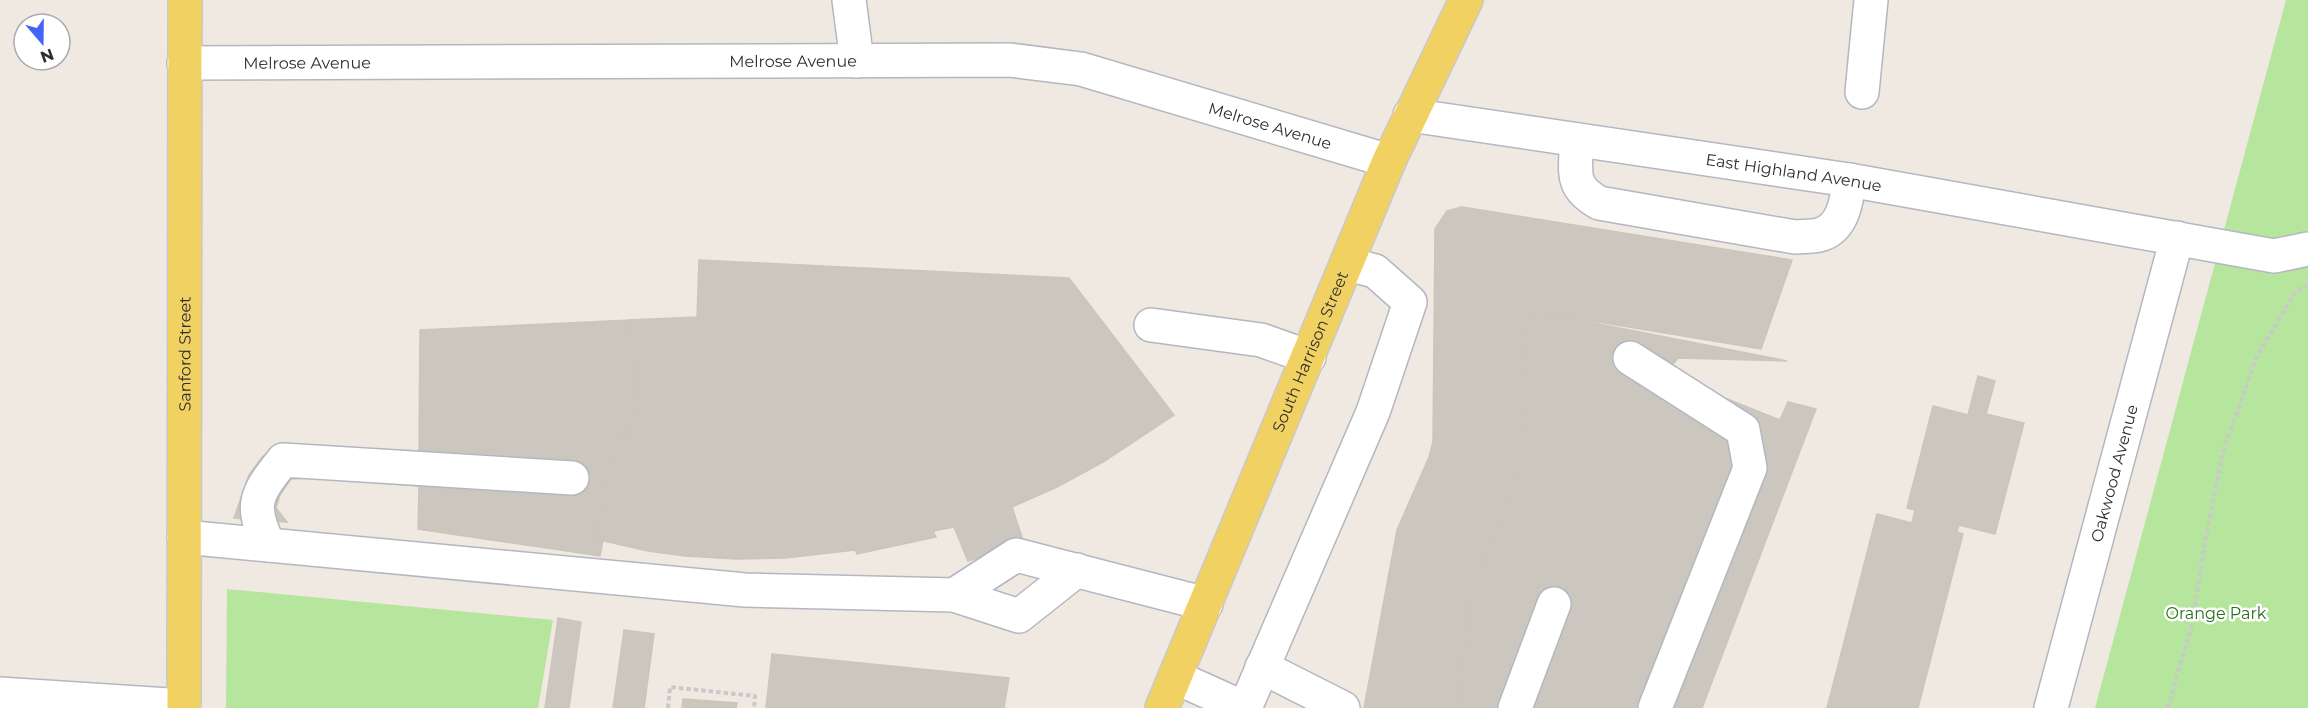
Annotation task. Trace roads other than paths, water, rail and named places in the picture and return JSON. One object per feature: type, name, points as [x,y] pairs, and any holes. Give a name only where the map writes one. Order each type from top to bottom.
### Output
[{"type":"main road","name":"Sanford Street","points":[[184,707],[185,0]]},
{"type":"main road","name":"South Harrison Street","points":[[1162,708],[1389,161],[1466,0]]},
{"type":"street","points":[[849,0],[857,60]]},
{"type":"street","points":[[1862,93],[1871,0]]},
{"type":"street","name":"Melrose Avenue","points":[[184,63],[1010,60],[1081,69],[1389,161]]},
{"type":"street","name":"East Highland Avenue","points":[[1410,115],[1849,180],[2274,256],[2308,249]]},
{"type":"street","points":[[1576,140],[1576,181],[1583,194],[1599,203],[1795,237],[1820,235],[1833,227],[1846,208],[1849,180]]},
{"type":"street","name":"Oakwood Avenue","points":[[2051,708],[2177,238]]},
{"type":"street","points":[[1175,677],[1244,708],[1373,412],[1410,302],[1376,271],[1348,264]]},
{"type":"street","points":[[1151,325],[1261,340],[1308,357]]},
{"type":"street","points":[[1630,358],[1743,430],[1750,468],[1655,708]]},
{"type":"street","points":[[269,544],[258,524],[258,506],[261,488],[283,460],[572,478]]},
{"type":"street","points":[[184,537],[745,590],[954,595],[1019,616],[1077,570]]},
{"type":"street","points":[[954,595],[1016,555],[1206,604]]},
{"type":"street","points":[[1515,708],[1554,604]]},
{"type":"street","points":[[1263,668],[1343,708]]},
{"type":"street","points":[[0,694],[184,707]]},
{"type":"park label","name":"Orange Park","points":[[2216,613]]}]
